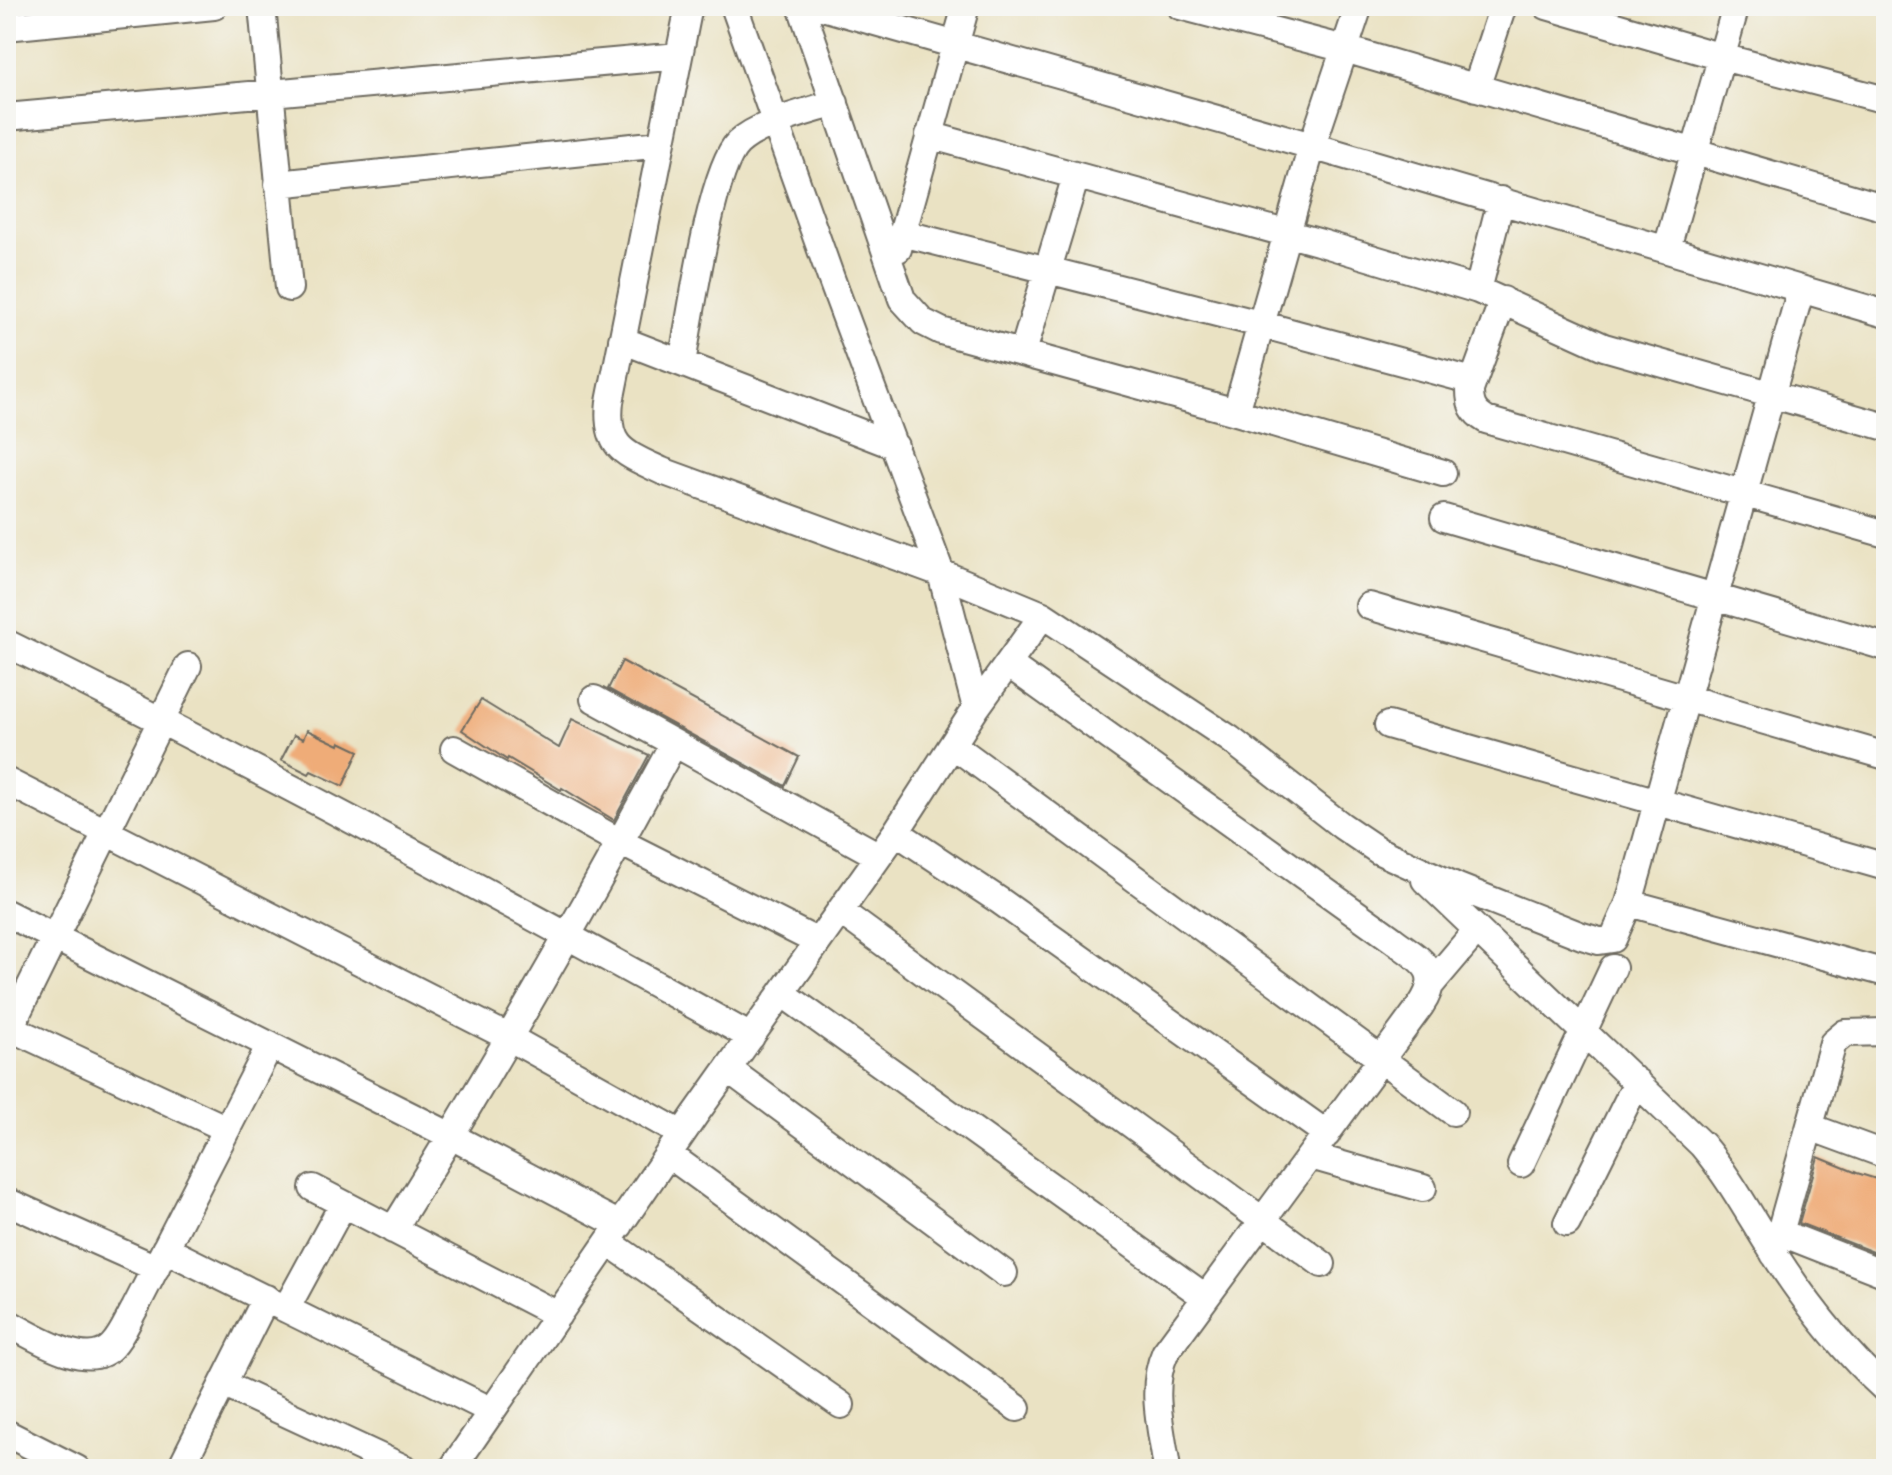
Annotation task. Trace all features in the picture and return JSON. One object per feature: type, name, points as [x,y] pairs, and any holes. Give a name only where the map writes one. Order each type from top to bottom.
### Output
[{"type":"street","points":[[6,27],[214,6]]},
{"type":"street","points":[[262,6],[289,288]]},
{"type":"street","points":[[689,6],[608,420],[611,438],[620,449],[662,471],[941,573],[1043,615],[1230,739],[1379,851],[1414,869],[1599,941],[1613,939],[1617,934],[1629,903],[1655,801],[1801,289]]},
{"type":"street","points":[[734,6],[941,573],[976,708]]},
{"type":"street","points":[[801,6],[902,299],[923,322],[941,331],[1443,473]]},
{"type":"street","points":[[819,6],[1501,200],[1886,314]]},
{"type":"street","points":[[893,271],[966,6]]},
{"type":"street","points":[[1180,6],[1345,49],[1886,208]]},
{"type":"street","points":[[1236,412],[1312,146],[1359,6]]},
{"type":"street","points":[[1476,88],[1503,6]]},
{"type":"street","points":[[1547,6],[1886,100]]},
{"type":"street","points":[[1667,248],[1736,6]]},
{"type":"street","points":[[6,117],[679,56]]},
{"type":"street","points":[[682,363],[722,170],[738,143],[777,123],[835,103]]},
{"type":"street","points":[[929,135],[1287,234],[1491,295],[1604,347],[1886,427]]},
{"type":"street","points":[[278,184],[661,144]]},
{"type":"street","points":[[1023,352],[1076,176]]},
{"type":"street","points":[[1501,200],[1491,295],[1470,403],[1475,413],[1486,420],[1886,534]]},
{"type":"street","points":[[902,233],[1473,381]]},
{"type":"street","points":[[622,340],[895,446]]},
{"type":"street","points":[[1444,518],[1886,647]]},
{"type":"street","points":[[1369,606],[1886,756]]},
{"type":"street","points":[[452,1469],[675,1144],[896,832],[976,708],[1043,615]]},
{"type":"street","points":[[6,643],[162,720],[567,934],[751,1037]]},
{"type":"street","points":[[1008,664],[1414,956],[1431,973],[1432,983]]},
{"type":"street","points":[[188,666],[7,1030],[227,1129]]},
{"type":"street","points":[[594,699],[879,856]]},
{"type":"street","points":[[1388,725],[1886,867]]},
{"type":"street","points":[[393,1230],[451,1136],[674,743]]},
{"type":"street","points":[[953,745],[1453,1112]]},
{"type":"street","points":[[454,749],[620,842],[818,942]]},
{"type":"street","points":[[6,781],[508,1037],[675,1144],[1017,1408]]},
{"type":"street","points":[[896,832],[1000,901],[1327,1134]]},
{"type":"street","points":[[1414,869],[1637,1082],[1719,1165],[1776,1243],[1822,1322],[1886,1390]]},
{"type":"street","points":[[1629,903],[1886,973]]},
{"type":"street","points":[[840,911],[1322,1264]]},
{"type":"street","points":[[6,913],[451,1136],[614,1234],[841,1405]]},
{"type":"street","points":[[1167,1469],[1156,1384],[1165,1353],[1421,1005],[1432,983],[1477,930]]},
{"type":"street","points":[[1521,1164],[1613,968]]},
{"type":"street","points":[[782,993],[1205,1297]]},
{"type":"street","points":[[1776,1243],[1830,1052],[1838,1037],[1853,1032],[1886,1032]]},
{"type":"street","points":[[6,1322],[62,1350],[91,1357],[103,1354],[120,1335],[270,1045]]},
{"type":"street","points":[[728,1069],[1004,1273]]},
{"type":"street","points":[[1567,1223],[1637,1082]]},
{"type":"street","points":[[1810,1127],[1886,1155]]},
{"type":"street","points":[[1311,1156],[1423,1188]]},
{"type":"street","points":[[313,1188],[558,1315]]},
{"type":"street","points":[[6,1201],[276,1304],[492,1411]]},
{"type":"street","points":[[180,1469],[223,1384],[343,1204]]},
{"type":"street","points":[[1776,1243],[1886,1274]]},
{"type":"street","points":[[223,1384],[406,1469]]},
{"type":"street","points":[[6,1433],[77,1469]]},
{"type":"building","points":[[622,661],[799,757],[785,786],[608,689]]},
{"type":"building","points":[[481,700],[559,748],[572,719],[649,755],[614,820],[562,788],[507,760],[462,730]]},
{"type":"building","points":[[307,730],[359,751],[343,786],[281,760],[294,735],[303,739]]},
{"type":"building","points":[[1818,1157],[1886,1182],[1886,1257],[1799,1223]]}]
